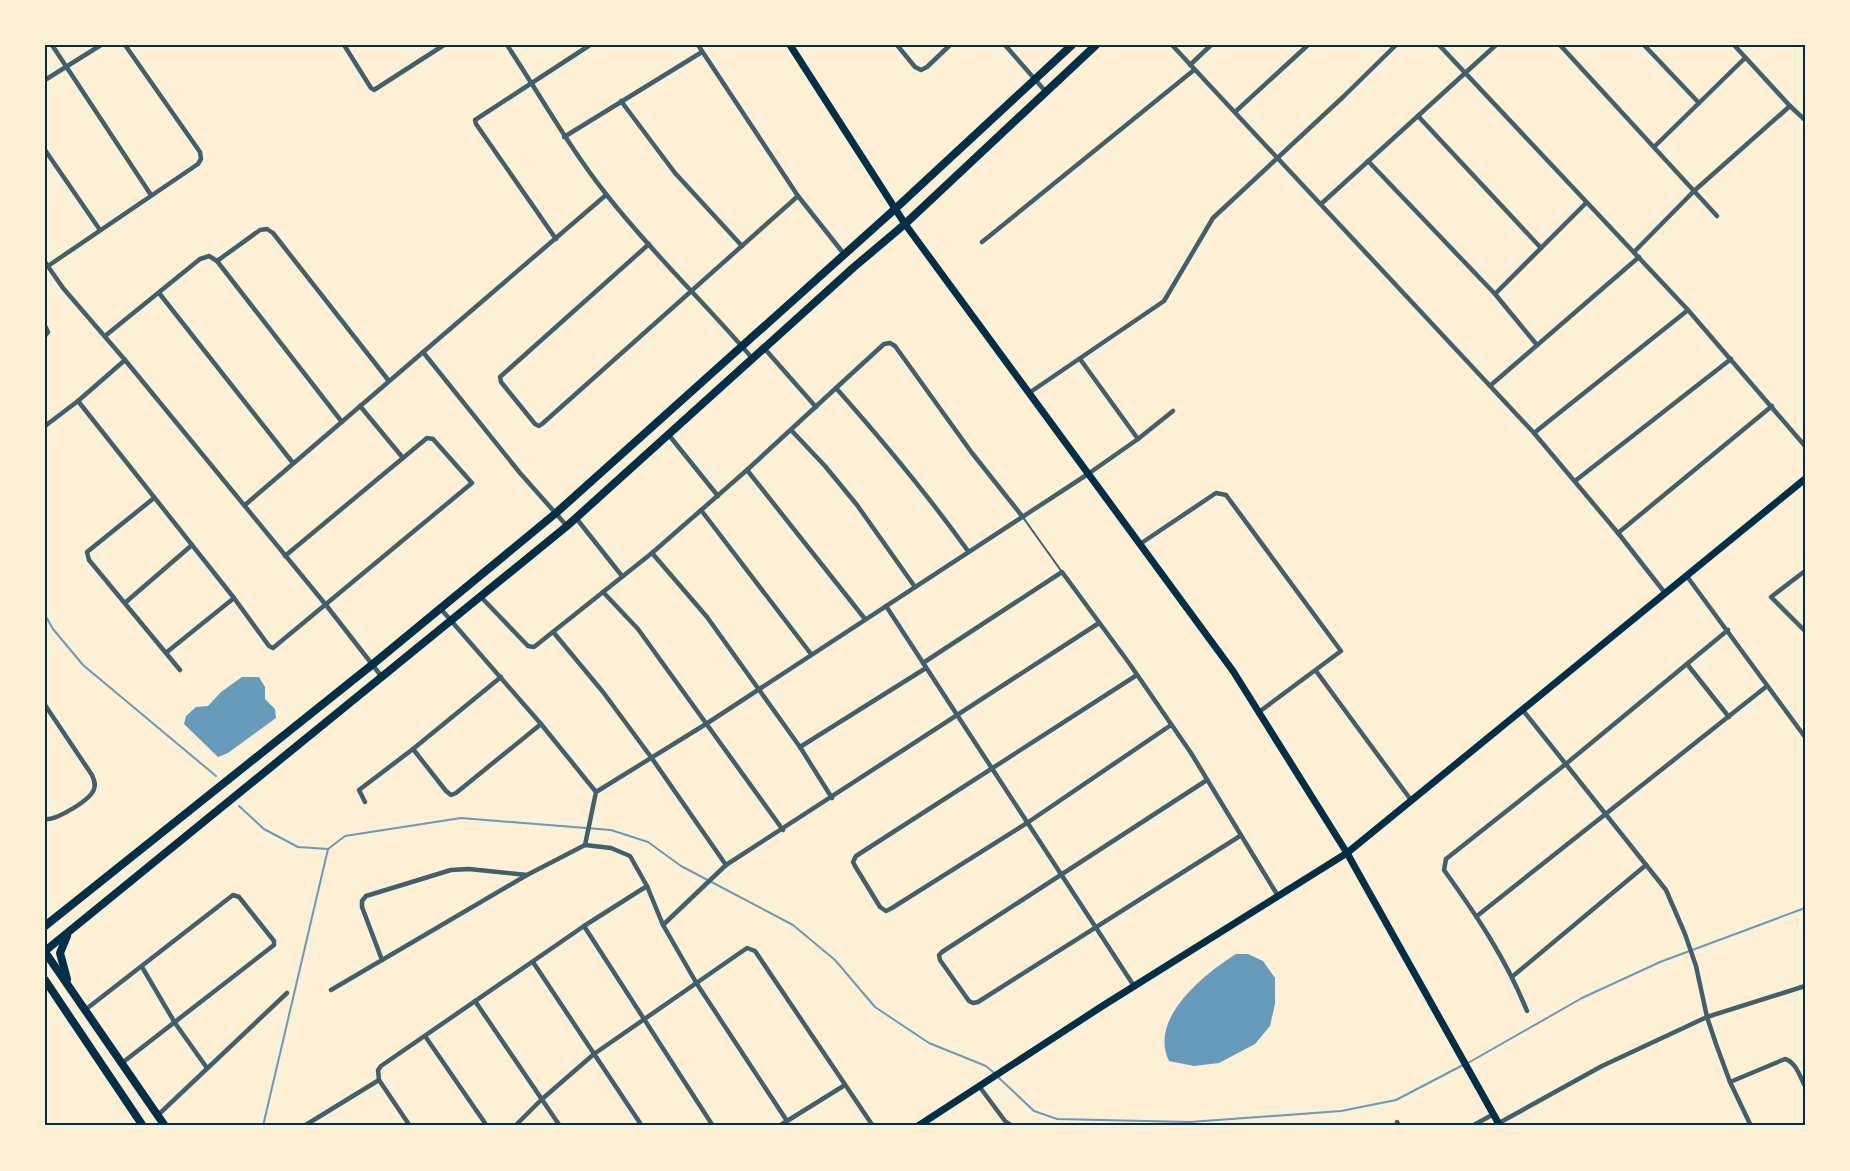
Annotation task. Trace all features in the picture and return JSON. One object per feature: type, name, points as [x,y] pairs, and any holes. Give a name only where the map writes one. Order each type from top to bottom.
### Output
[{"type":"main road","points":[[790,45],[905,224],[1233,671],[1347,853],[1500,1125]]},
{"type":"main road","points":[[45,926],[373,664],[556,513],[895,209],[1072,45]]},
{"type":"main road","points":[[165,1126],[45,952],[567,526],[752,358],[905,224],[1096,45]]},
{"type":"main road","points":[[918,1126],[1134,986],[1347,853],[1805,478]]},
{"type":"main road","points":[[45,917],[62,912]]},
{"type":"main road","points":[[71,932],[65,938],[60,953],[72,991]]},
{"type":"main road","points":[[45,980],[143,1126]]},
{"type":"main road","points":[[45,986],[59,1001]]},
{"type":"street","points":[[52,45],[151,195]]},
{"type":"street","points":[[45,80],[101,45]]},
{"type":"street","points":[[125,45],[200,152],[201,159],[198,164],[46,265],[245,505],[382,677]]},
{"type":"street","points":[[344,45],[374,90],[444,45]]},
{"type":"street","points":[[507,45],[564,137],[606,195],[752,358]]},
{"type":"street","points":[[556,239],[475,120],[590,45]]},
{"type":"street","points":[[698,45],[798,196],[844,254]]},
{"type":"street","points":[[897,45],[915,67],[921,70],[950,45]]},
{"type":"street","points":[[1005,45],[1046,92]]},
{"type":"street","points":[[1172,45],[1491,385],[1575,481],[1665,592]]},
{"type":"street","points":[[1190,65],[1211,45]]},
{"type":"street","points":[[1235,112],[1308,45]]},
{"type":"street","points":[[1029,393],[1164,301],[1213,218],[1396,45]]},
{"type":"street","points":[[1439,45],[1688,310],[1805,446]]},
{"type":"street","points":[[1321,204],[1495,45]]},
{"type":"street","points":[[1560,45],[1717,216]]},
{"type":"street","points":[[1644,45],[1699,102]]},
{"type":"street","points":[[1734,45],[1805,120]]},
{"type":"street","points":[[564,137],[702,52]]},
{"type":"street","points":[[1654,147],[1745,58]]},
{"type":"street","points":[[982,242],[1194,70]]},
{"type":"street","points":[[621,101],[675,173],[742,246]]},
{"type":"street","points":[[1634,252],[1694,191],[1790,106]]},
{"type":"street","points":[[1418,116],[1541,248]]},
{"type":"street","points":[[45,150],[100,230]]},
{"type":"street","points":[[1368,161],[1495,294],[1537,345]]},
{"type":"street","points":[[245,505],[606,195]]},
{"type":"street","points":[[649,244],[500,377],[501,382],[539,426],[798,196]]},
{"type":"street","points":[[1495,294],[1586,203]]},
{"type":"street","points":[[217,261],[260,230],[267,229],[273,233],[389,381]]},
{"type":"street","points":[[105,336],[200,259],[209,256],[217,261],[342,422]]},
{"type":"street","points":[[1491,385],[1639,257]]},
{"type":"street","points":[[159,293],[293,463]]},
{"type":"street","points":[[1534,433],[1688,310]]},
{"type":"street","points":[[45,326],[48,332],[45,336]]},
{"type":"street","points":[[481,597],[528,646],[534,647],[652,553],[747,470],[884,344],[890,343],[895,346],[972,453],[1022,516]]},
{"type":"street","points":[[764,348],[816,407]]},
{"type":"street","points":[[423,352],[520,473],[567,526]]},
{"type":"street","points":[[1080,359],[1138,439]]},
{"type":"street","points":[[1575,481],[1731,359]]},
{"type":"street","points":[[45,426],[126,360]]},
{"type":"street","points":[[836,388],[930,498],[968,551]]},
{"type":"street","points":[[78,401],[234,598],[269,646],[273,648],[472,483],[433,439],[427,438],[285,556]]},
{"type":"street","points":[[360,406],[403,458]]},
{"type":"street","points":[[1618,533],[1772,406]]},
{"type":"street","points":[[596,792],[1088,474],[1173,411]]},
{"type":"street","points":[[791,430],[857,504],[915,586]]},
{"type":"street","points":[[668,434],[718,496]]},
{"type":"street","points":[[747,470],[865,619]]},
{"type":"street","points":[[1140,544],[1216,493],[1226,495],[1341,651],[1259,712]]},
{"type":"street","points":[[154,498],[87,552],[89,560],[180,670]]},
{"type":"street","points":[[701,510],[811,654]]},
{"type":"street","points":[[576,518],[622,576]]},
{"type":"street","points":[[126,602],[192,545]]},
{"type":"street","points":[[652,553],[707,617],[800,747],[832,798]]},
{"type":"street","points":[[1805,571],[1771,597],[1805,631]]},
{"type":"street","points":[[800,747],[1062,573],[1191,753],[1278,896]]},
{"type":"street","points":[[1686,575],[1805,737]]},
{"type":"street","points":[[603,592],[639,629],[783,830]]},
{"type":"street","points":[[167,652],[234,598]]},
{"type":"street","points":[[885,606],[1134,986]]},
{"type":"street","points":[[440,608],[541,724],[596,792],[585,845]]},
{"type":"street","points":[[663,925],[726,865],[958,717],[1099,623]]},
{"type":"street","points":[[1527,1011],[1513,976],[1477,916],[1444,870],[1446,859],[1728,630]]},
{"type":"street","points":[[554,633],[603,692],[726,865]]},
{"type":"street","points":[[1687,664],[1728,717]]},
{"type":"street","points":[[1316,671],[1411,800]]},
{"type":"street","points":[[1137,675],[856,856],[853,862],[880,907],[886,911],[1027,823],[1171,725]]},
{"type":"street","points":[[365,802],[359,790],[501,677]]},
{"type":"street","points":[[1477,916],[1767,686]]},
{"type":"street","points":[[45,705],[47,714],[92,775],[95,783],[91,796],[57,818],[47,819]]},
{"type":"street","points":[[1522,709],[1666,890],[1696,966],[1707,1017],[1730,1082],[1751,1126]]},
{"type":"street","points":[[413,749],[451,795],[541,724]]},
{"type":"street","points":[[1207,780],[1060,874],[939,956],[969,1001],[973,1003],[1240,836]]},
{"type":"street","points":[[331,990],[527,875],[585,845],[611,848],[630,856],[647,886],[663,925],[697,984],[787,1121]]},
{"type":"street","points":[[1513,976],[1646,865]]},
{"type":"street","points":[[382,960],[362,907],[362,901],[366,896],[451,870],[469,869],[527,875]]},
{"type":"street","points":[[410,1126],[379,1080],[378,1071],[381,1066],[584,926],[647,886]]},
{"type":"street","points":[[85,1010],[233,895],[239,897],[274,941],[274,945],[122,1063]]},
{"type":"street","points":[[584,926],[713,1126]]},
{"type":"street","points":[[515,1126],[594,1054],[750,948],[755,951],[873,1126]]},
{"type":"street","points":[[533,962],[642,1126]]},
{"type":"street","points":[[142,967],[175,1023],[207,1068]]},
{"type":"street","points":[[1500,1125],[1602,1066],[1707,1017],[1805,986]]},
{"type":"street","points":[[158,1115],[287,993]]},
{"type":"street","points":[[475,1001],[560,1126]]},
{"type":"street","points":[[425,1036],[487,1126]]},
{"type":"street","points":[[1730,1082],[1785,1059],[1791,1060],[1794,1064],[1805,1086]]},
{"type":"street","points":[[304,1126],[379,1080]]},
{"type":"street","points":[[779,1126],[845,1085]]},
{"type":"street","points":[[979,1086],[1005,1121],[1012,1126]]},
{"type":"street","points":[[1472,1126],[1494,1114]]},
{"type":"lane","points":[[1022,516],[1062,573]]},
{"type":"water","points":[[242,677],[259,677],[265,687],[265,699],[275,709],[276,718],[228,753],[218,757],[184,724],[186,716],[196,707],[208,706],[221,692]]},
{"type":"water","points":[[1236,954],[1248,954],[1263,961],[1275,978],[1275,1004],[1270,1026],[1255,1044],[1219,1063],[1194,1066],[1169,1061],[1165,1045],[1166,1029],[1173,1014],[1195,986]]},
{"type":"waterway","points":[[45,615],[53,629],[83,665],[216,776]]},
{"type":"waterway","points":[[239,806],[264,829],[298,847],[328,849],[345,836],[461,818],[611,830],[648,842],[681,866],[793,925],[835,960],[875,1007],[929,1043],[986,1066],[994,1073]]},
{"type":"waterway","points":[[263,1126],[328,849]]},
{"type":"waterway","points":[[1468,1063],[1582,998],[1660,962],[1805,908]]},
{"type":"waterway","points":[[998,1077],[1034,1111],[1057,1119],[1190,1122],[1341,1111],[1396,1100],[1463,1065]]}]
